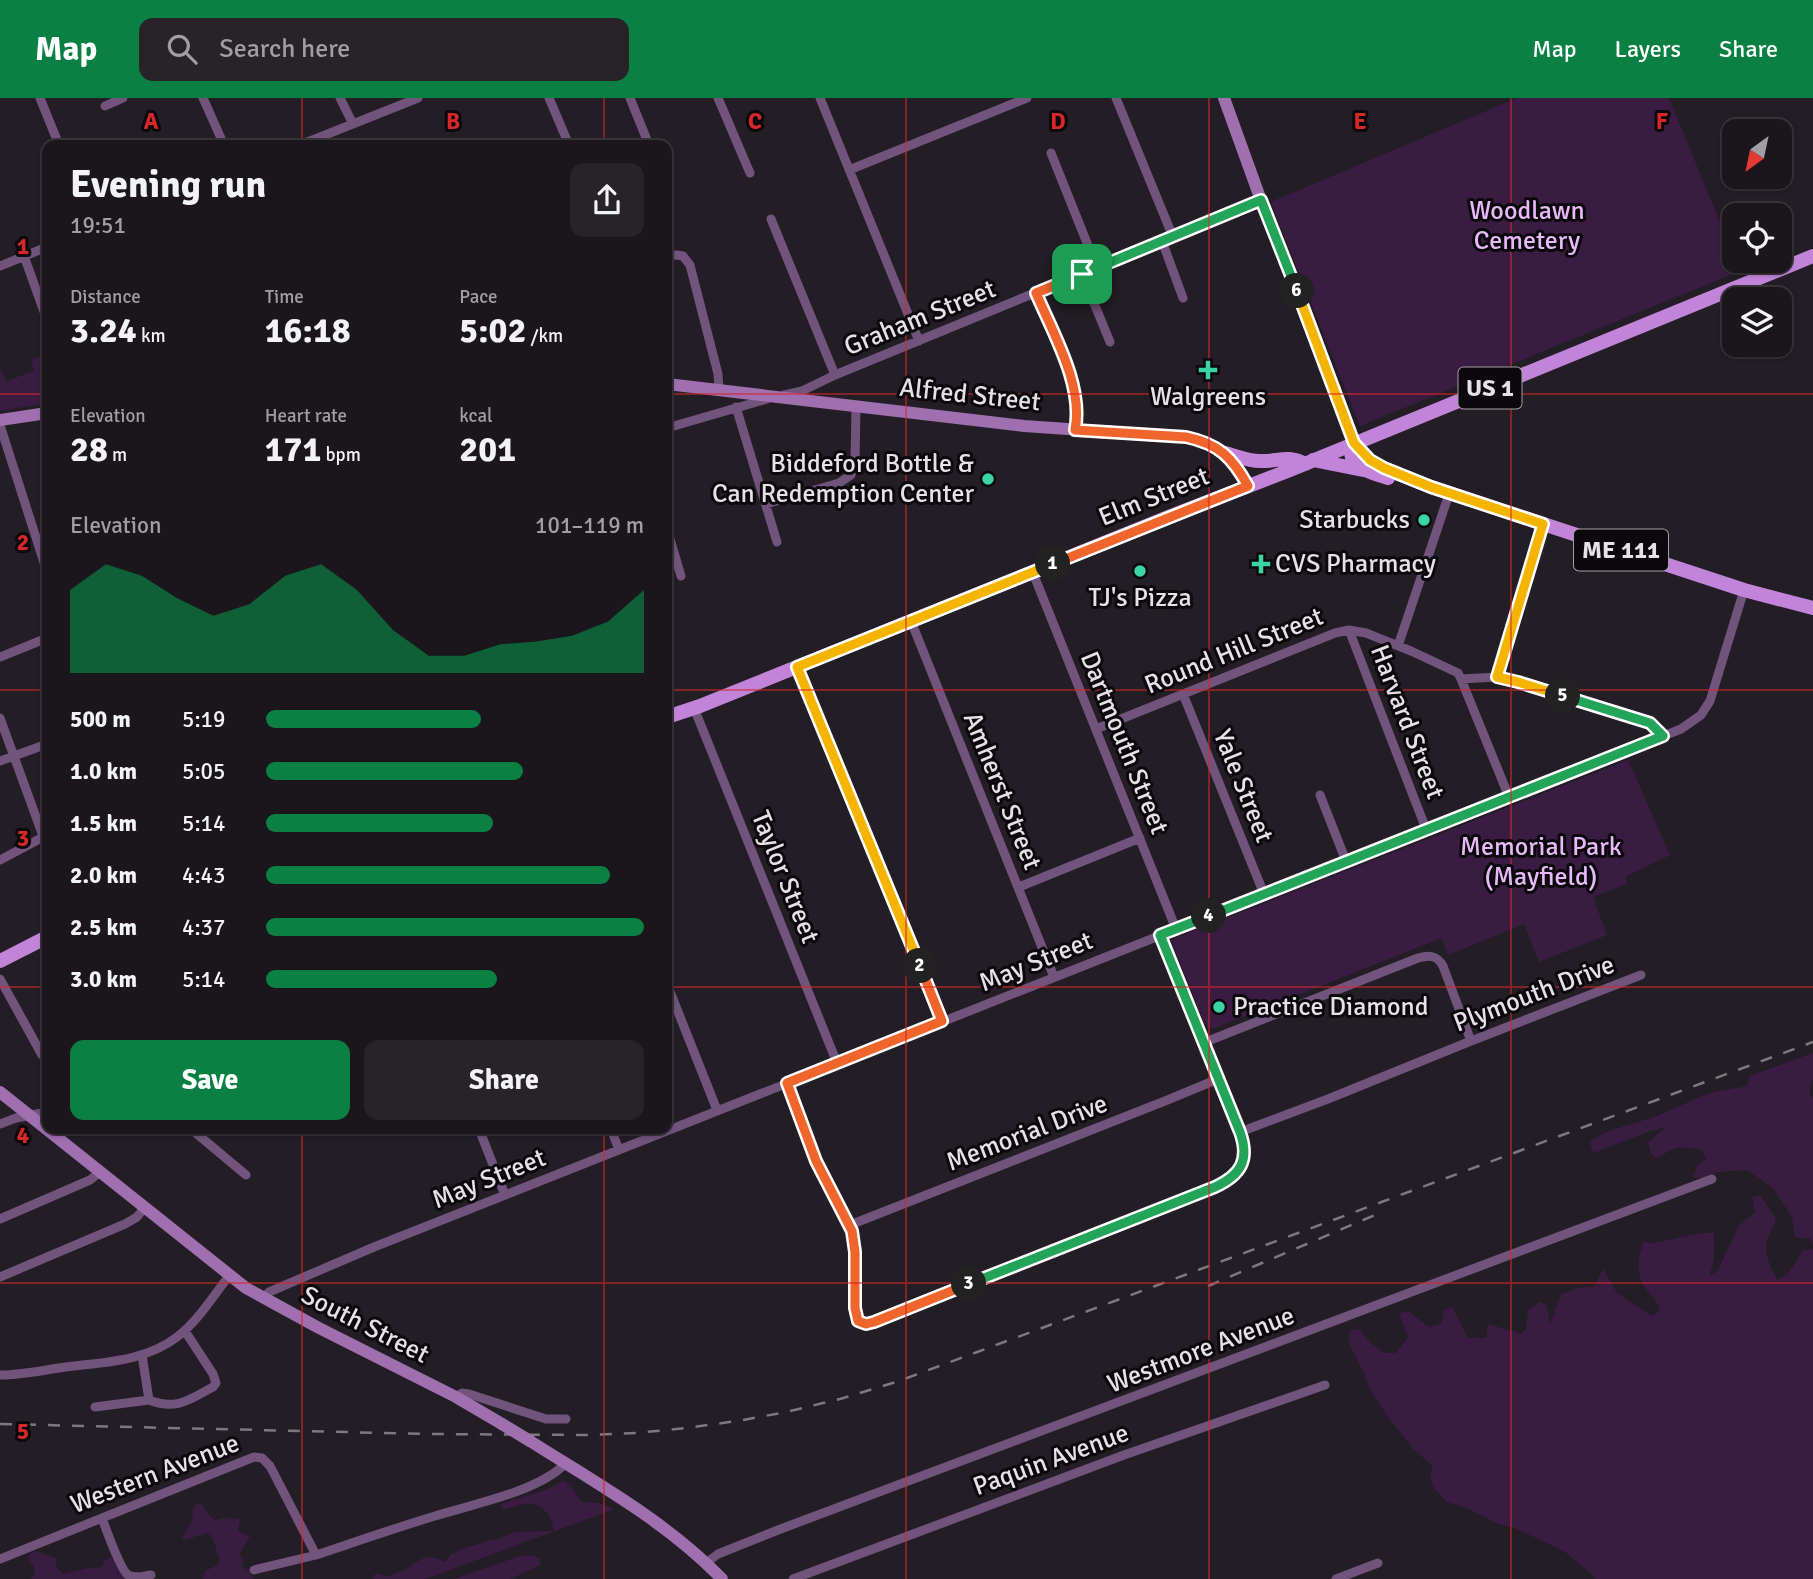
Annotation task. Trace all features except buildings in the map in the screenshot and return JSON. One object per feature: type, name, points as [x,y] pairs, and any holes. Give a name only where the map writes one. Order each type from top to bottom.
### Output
[{"type":"main road","name":"Elm Street","points":[[672,715],[1309,462],[1813,256]]},
{"type":"main road","points":[[1354,443],[1352,457],[1365,471]]},
{"type":"main road","name":"ME 111","points":[[1354,443],[1365,457],[1376,465],[1449,494],[1744,590],[1813,608]]},
{"type":"main road","points":[[1225,453],[1252,461],[1291,458],[1365,471]]},
{"type":"main road","name":"ME 111","points":[[1365,471],[1415,488],[1431,487]]},
{"type":"main road","points":[[0,961],[42,940]]},
{"type":"street","points":[[40,98],[57,140]]},
{"type":"street","points":[[105,106],[122,98]]},
{"type":"street","points":[[203,98],[222,140]]},
{"type":"street","points":[[340,98],[353,124]]},
{"type":"street","points":[[313,140],[418,98]]},
{"type":"street","points":[[549,98],[567,140]]},
{"type":"street","points":[[630,98],[647,140]]},
{"type":"street","points":[[718,98],[750,173]]},
{"type":"street","points":[[820,98],[919,341]]},
{"type":"street","points":[[849,170],[1027,98]]},
{"type":"street","points":[[1116,98],[1173,237]]},
{"type":"street","points":[[1224,98],[1354,443]]},
{"type":"street","points":[[1051,153],[1097,268]]},
{"type":"street","name":"Graham Street","points":[[672,426],[802,391],[1261,200]]},
{"type":"street","points":[[771,219],[835,375]]},
{"type":"street","points":[[1162,241],[1183,298]]},
{"type":"street","points":[[0,266],[42,249]]},
{"type":"street","points":[[24,256],[42,306]]},
{"type":"street","points":[[672,256],[683,256],[690,265],[718,374],[719,390]]},
{"type":"street","points":[[1082,274],[1110,342]]},
{"type":"street","points":[[1036,293],[1073,381],[1077,400],[1075,430]]},
{"type":"street","name":"Alfred Street","points":[[672,385],[1075,430],[1186,437],[1207,443],[1225,453]]},
{"type":"street","points":[[736,407],[777,542]]},
{"type":"street","points":[[766,504],[839,483],[851,475],[855,462],[856,407]]},
{"type":"street","points":[[42,414],[0,422],[42,539]]},
{"type":"street","points":[[1225,453],[1248,486]]},
{"type":"street","points":[[1398,646],[1449,494]]},
{"type":"street","points":[[1497,677],[1543,524]]},
{"type":"street","points":[[672,546],[681,576]]},
{"type":"street","name":"Dartmouth Street","points":[[1033,573],[1176,929]]},
{"type":"street","name":"May Street","points":[[672,1129],[1692,723],[1709,705],[1744,590]]},
{"type":"street","name":"Amherst Street","points":[[911,621],[1054,977]]},
{"type":"street","name":"Round Hill Street","points":[[1096,729],[1264,660],[1349,630],[1366,633],[1398,646],[1458,673],[1461,679]]},
{"type":"street","name":"Harvard Street","points":[[1349,630],[1426,829]]},
{"type":"street","points":[[0,657],[42,640]]},
{"type":"street","points":[[797,667],[942,1021]]},
{"type":"street","points":[[1508,797],[1461,679],[1497,677],[1518,682],[1650,723],[1663,736]]},
{"type":"street","name":"Yale Street","points":[[1183,694],[1264,894]]},
{"type":"street","name":"Taylor Street","points":[[694,708],[838,1063]]},
{"type":"street","points":[[0,718],[42,828]]},
{"type":"street","points":[[0,761],[42,746]]},
{"type":"street","points":[[1320,795],[1346,861]]},
{"type":"street","points":[[0,860],[42,838]]},
{"type":"street","points":[[1018,887],[1140,838]]},
{"type":"street","points":[[787,1083],[816,1161],[850,1225],[854,1241],[855,1312],[860,1322],[866,1324],[1223,1184],[1234,1177],[1242,1163],[1244,1130],[1218,1079],[1160,935]]},
{"type":"street","points":[[1203,1043],[1428,956],[1434,957],[1443,966],[1471,1041]]},
{"type":"street","name":"Plymouth Drive","points":[[1244,1130],[1641,975]]},
{"type":"street","points":[[0,979],[42,1055]]},
{"type":"street","points":[[672,997],[717,1111]]},
{"type":"street","name":"Memorial Drive","points":[[850,1225],[1218,1079]]},
{"type":"street","name":"South Street","points":[[0,1092],[42,1125]]},
{"type":"street","points":[[0,1124],[42,1113]]},
{"type":"street","name":"South Street","points":[[53,1134],[229,1276],[263,1298],[502,1423],[679,1540],[722,1579]]},
{"type":"street","points":[[197,1134],[246,1175]]},
{"type":"street","points":[[481,1134],[505,1195]]},
{"type":"street","points":[[613,1134],[619,1150]]},
{"type":"street","name":"May Street","points":[[263,1298],[269,1292],[373,1247],[659,1134]]},
{"type":"street","points":[[0,1219],[90,1180],[100,1172]]},
{"type":"street","name":"Westmore Avenue","points":[[706,1563],[718,1554],[778,1530],[1712,1180]]},
{"type":"street","points":[[0,1277],[125,1224],[137,1217],[144,1208]]},
{"type":"street","points":[[0,1375],[124,1359],[160,1348],[184,1331],[229,1276]]},
{"type":"street","points":[[95,1407],[149,1400],[179,1405],[213,1387],[216,1383],[213,1374],[184,1331]]},
{"type":"street","points":[[142,1355],[149,1400]]},
{"type":"street","name":"Paquin Avenue","points":[[793,1579],[1124,1455],[1325,1385]]},
{"type":"street","points":[[456,1397],[462,1393],[469,1394],[546,1419],[566,1419]]},
{"type":"street","name":"Western Avenue","points":[[0,1559],[254,1457],[259,1457],[270,1466],[316,1555]]},
{"type":"street","points":[[254,1570],[316,1555],[510,1493],[545,1479],[565,1464]]},
{"type":"street","points":[[102,1518],[126,1573],[135,1577],[151,1575]]},
{"type":"street","points":[[1336,1579],[1378,1563]]},
{"type":"green space","name":"Woodlawn Cemetery","points":[[1517,98],[1669,98],[1722,227],[1722,273],[1735,273],[1360,426],[1271,202]]},
{"type":"green space","points":[[42,355],[42,404],[0,411],[0,372],[2,371],[6,381],[34,371],[31,360]]},
{"type":"green space","name":"Memorial Park (Mayfield)","points":[[1628,760],[1670,855],[1625,877],[1627,884],[1593,897],[1607,935],[1539,962],[1524,924],[1448,955],[1441,938],[1215,1028],[1208,1027],[1204,1022],[1171,940]]},
{"type":"green space","points":[[1813,1053],[1810,1095],[1813,1098],[1813,1246],[1811,1239],[1795,1237],[1792,1217],[1773,1188],[1747,1170],[1717,1172],[1703,1178],[1693,1178],[1697,1166],[1707,1159],[1701,1150],[1678,1148],[1668,1151],[1658,1159],[1651,1154],[1648,1142],[1666,1127],[1593,1153],[1590,1142],[1606,1132],[1657,1116],[1707,1094],[1747,1086],[1750,1076]]},
{"type":"green space","points":[[1760,1196],[1776,1218],[1766,1250],[1777,1280],[1789,1271],[1803,1250],[1813,1249],[1813,1579],[1597,1579],[1564,1551],[1515,1528],[1498,1524],[1469,1509],[1447,1502],[1434,1488],[1430,1474],[1433,1466],[1413,1449],[1370,1390],[1348,1341],[1351,1330],[1360,1330],[1383,1353],[1396,1353],[1408,1337],[1399,1313],[1409,1312],[1429,1327],[1441,1324],[1444,1310],[1452,1307],[1468,1338],[1486,1338],[1488,1324],[1521,1334],[1526,1329],[1528,1311],[1540,1302],[1547,1305],[1550,1325],[1561,1294],[1595,1286],[1603,1269],[1617,1293],[1652,1316],[1660,1310],[1639,1275],[1639,1258],[1644,1241],[1650,1244],[1701,1233],[1714,1233],[1714,1259],[1709,1277],[1718,1270],[1738,1227],[1755,1213],[1752,1197]]},
{"type":"green space","points":[[563,1481],[571,1486],[582,1502],[599,1503],[612,1510],[425,1579],[372,1579],[376,1573],[390,1577],[428,1557],[444,1562],[451,1554],[516,1532],[553,1531],[550,1518],[539,1506],[528,1504],[504,1509],[500,1506]]},
{"type":"green space","points":[[201,1504],[216,1520],[229,1517],[240,1520],[239,1532],[250,1536],[240,1553],[243,1562],[241,1566],[248,1570],[254,1579],[203,1579],[205,1571],[218,1565],[220,1561],[213,1539],[208,1533],[184,1540],[182,1538],[192,1521],[193,1509]]},
{"type":"green space","points":[[34,1551],[56,1558],[56,1566],[63,1574],[102,1567],[111,1556],[128,1579],[31,1579],[35,1574],[29,1561]]},
{"type":"green space","points":[[532,1555],[539,1558],[541,1565],[510,1579],[454,1579],[520,1556]]},
{"type":"railway","points":[[0,1424],[586,1435],[687,1428],[786,1412],[899,1381],[1813,1042]]},
{"type":"railway","points":[[1208,1286],[1382,1212]]},
{"type":"place","name":"Walgreens","points":[[1208,370]]},
{"type":"place","name":"Biddeford Bottle & Can Redemption Center","points":[[988,479]]},
{"type":"place","name":"Starbucks","points":[[1424,520]]},
{"type":"place","name":"CVS Pharmacy","points":[[1261,564]]},
{"type":"place","name":"TJ's Pizza","points":[[1140,571]]},
{"type":"place","name":"Practice Diamond","points":[[1219,1007]]},
{"type":"route","points":[[1261,200],[1354,443],[1365,457],[1376,465],[1431,487],[1543,524],[1497,677],[1650,723],[1663,736],[1160,935],[1240,1132],[1244,1148],[1239,1171],[1234,1177],[1215,1187],[874,1322],[863,1324],[858,1321],[855,1312],[855,1252],[852,1231],[810,1149],[787,1083],[942,1021],[797,667],[1248,486],[1230,458],[1203,441],[1186,437],[1075,430],[1077,400],[1073,381],[1036,293],[1082,274],[1261,200]]}]
